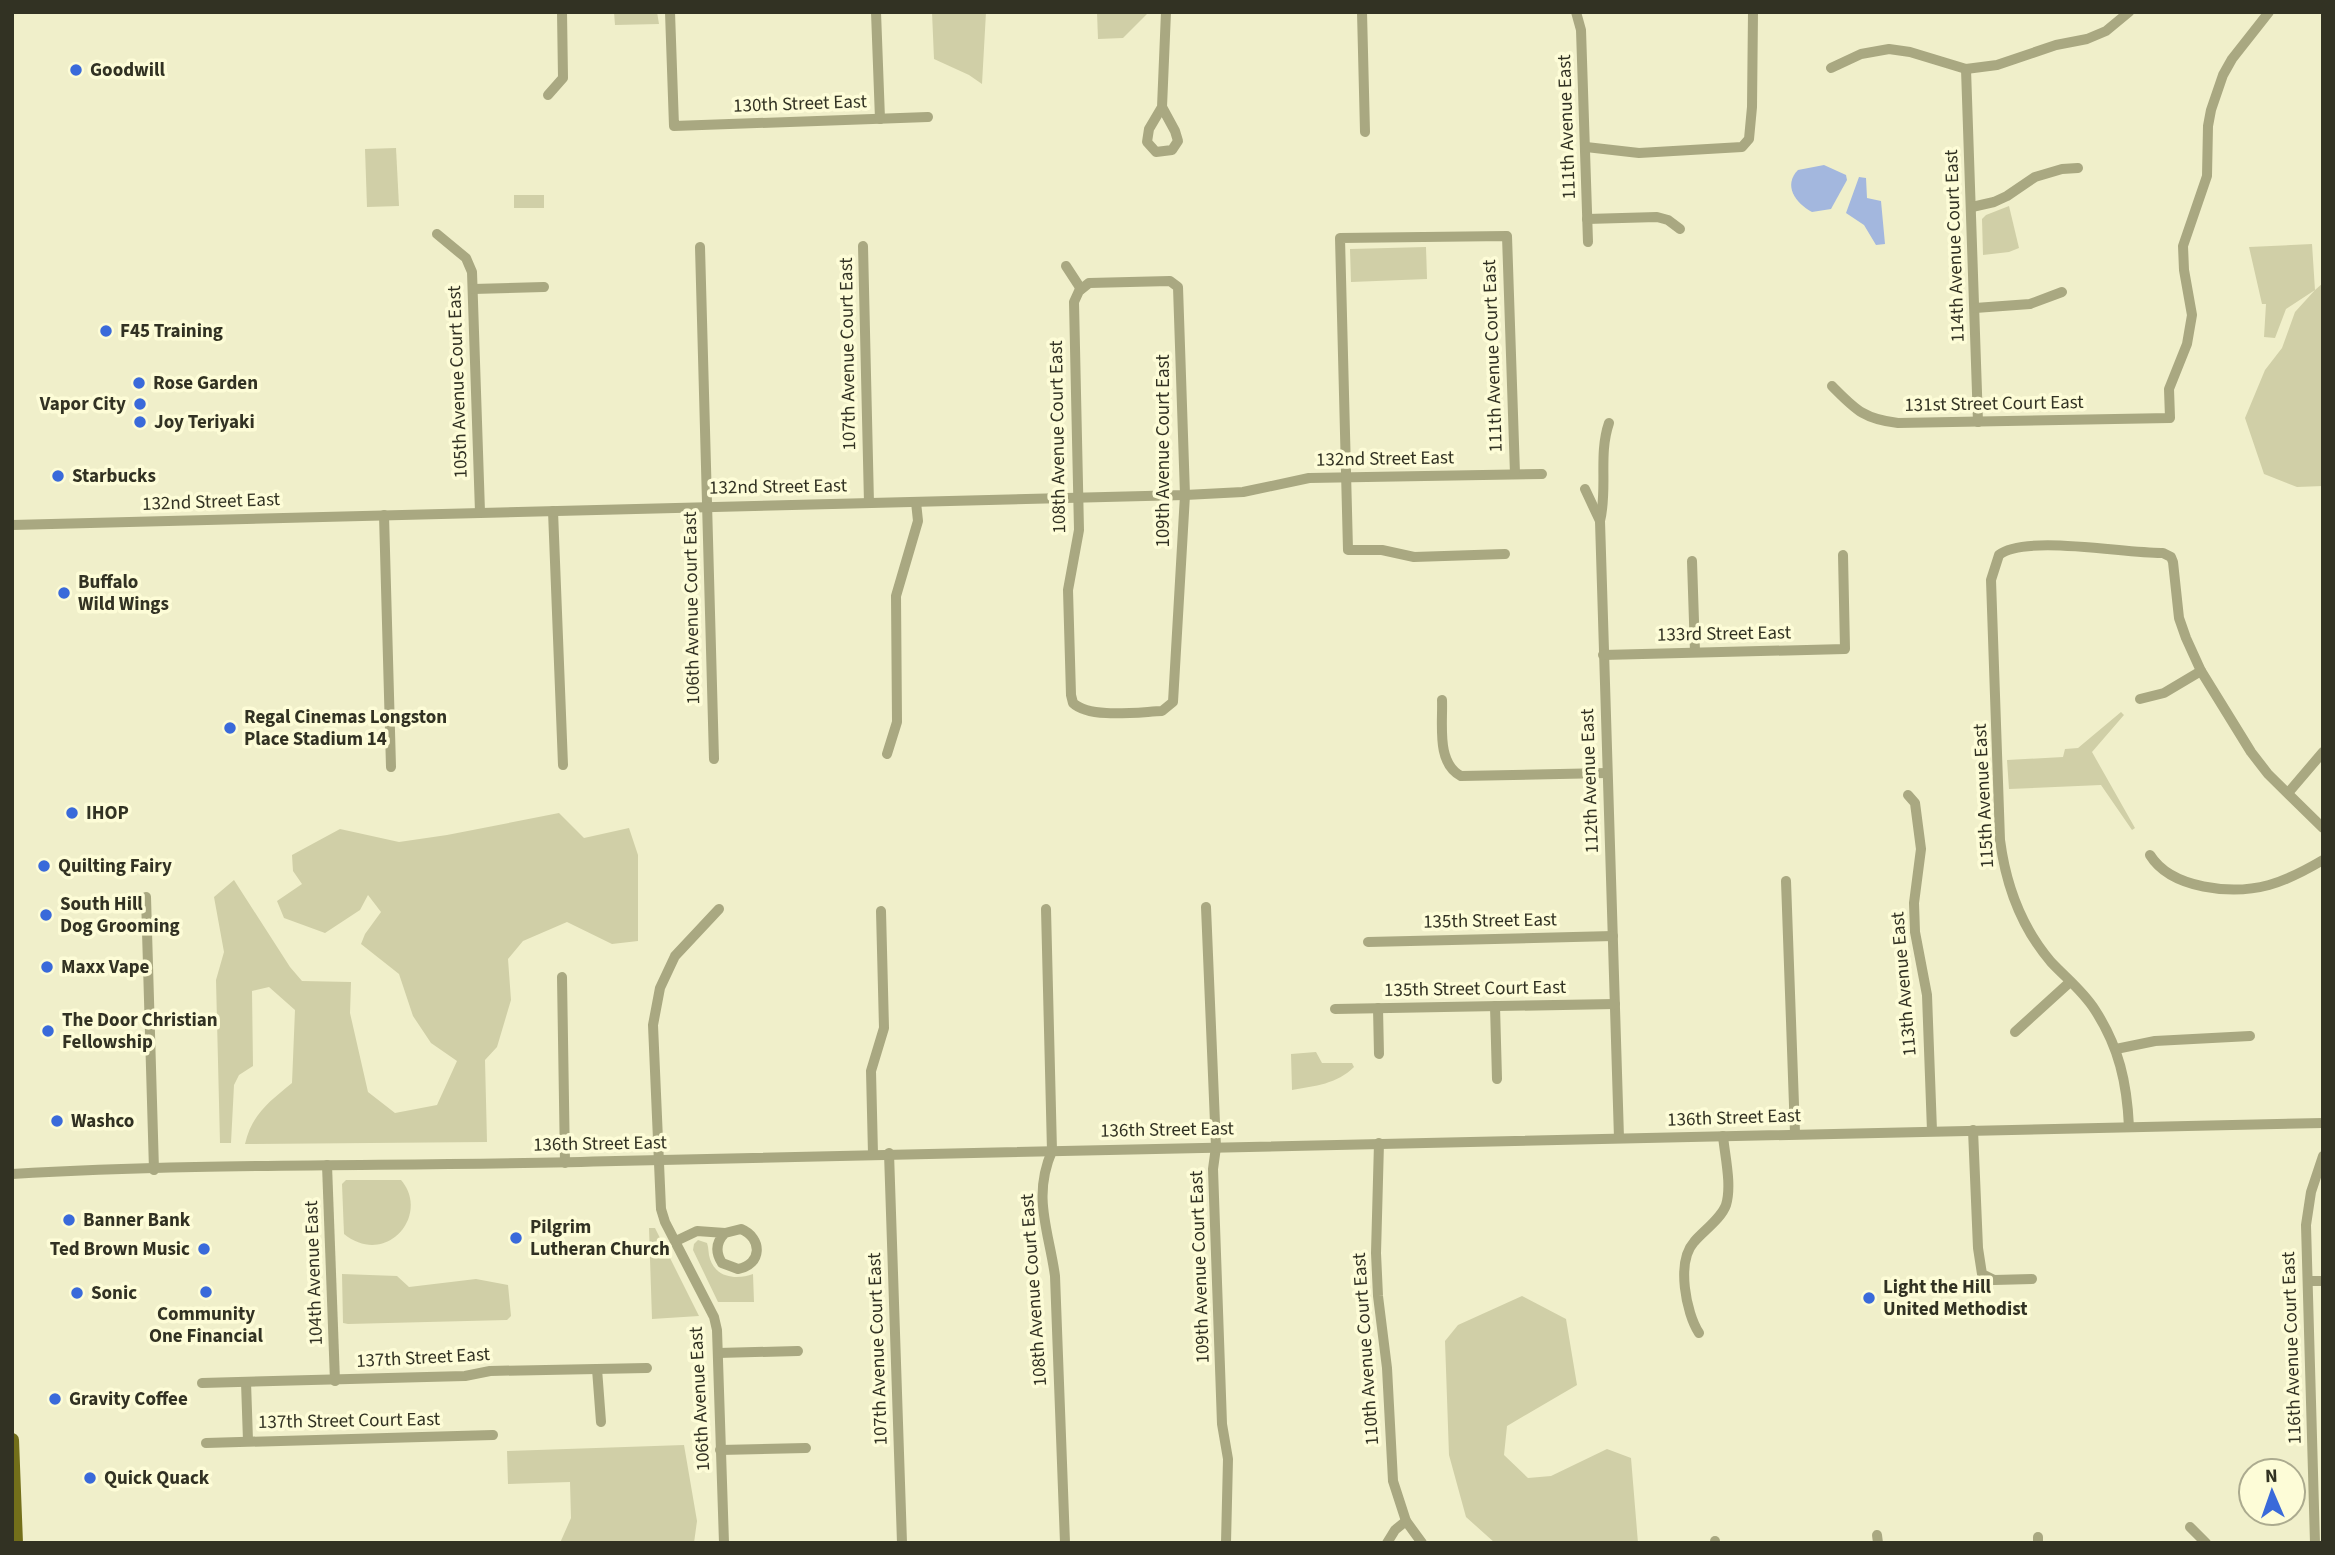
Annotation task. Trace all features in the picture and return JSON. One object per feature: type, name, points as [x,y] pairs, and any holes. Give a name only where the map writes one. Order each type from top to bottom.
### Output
[{"type":"main road","points":[[12,1440],[16,1543]]},
{"type":"street","points":[[548,96],[563,78],[562,12]]},
{"type":"street","name":"130th Street East","points":[[670,12],[674,126],[929,117]]},
{"type":"street","points":[[876,12],[880,118]]},
{"type":"street","points":[[1162,107],[1166,12]]},
{"type":"street","points":[[1362,12],[1365,132]]},
{"type":"street","name":"111th Avenue East","points":[[1576,12],[1581,30],[1588,242]]},
{"type":"street","points":[[1586,147],[1639,153],[1742,147],[1749,139],[1752,107],[1753,12]]},
{"type":"street","points":[[1831,68],[1861,54],[1889,49],[1910,52],[1966,69],[2011,62],[2046,48],[2106,32],[2129,12]]},
{"type":"street","name":"131st Street Court East","points":[[1832,386],[1857,411],[1886,421],[2169,418],[2169,389],[2188,344],[2192,314],[2184,270],[2183,246],[2207,176],[2211,110],[2232,59],[2269,12]]},
{"type":"street","name":"114th Avenue Court East","points":[[1966,69],[1978,422]]},
{"type":"street","points":[[1972,207],[2007,196],[2035,177],[2062,169],[2078,168]]},
{"type":"street","points":[[1587,219],[1657,217],[1668,220],[1680,229]]},
{"type":"street","name":"105th Avenue Court East","points":[[437,234],[462,254],[471,267],[480,512]]},
{"type":"street","name":"111th Avenue Court East","points":[[1348,477],[1340,238],[1507,236],[1515,474]]},
{"type":"street","name":"107th Avenue Court East","points":[[863,246],[869,503]]},
{"type":"street","name":"106th Avenue Court East","points":[[700,247],[714,759]]},
{"type":"street","points":[[1066,266],[1081,289]]},
{"type":"street","name":"109th Avenue Court East","points":[[1079,709],[1095,713],[1162,712],[1173,702],[1185,495],[1178,288],[1175,284],[1158,281],[1094,282],[1081,289]]},
{"type":"street","points":[[472,289],[544,286]]},
{"type":"street","name":"108th Avenue Court East","points":[[1079,709],[1070,695],[1068,590],[1079,530],[1073,311],[1076,296],[1081,289]]},
{"type":"street","points":[[1975,308],[2031,304],[2062,292]]},
{"type":"street","name":"112th Avenue East","points":[[1609,423],[1603,446],[1603,503],[1600,521],[1619,1138]]},
{"type":"street","name":"132nd Street East","points":[[12,525],[1185,495],[1243,492],[1309,478],[1542,474]]},
{"type":"street","points":[[1348,477],[1348,551],[1382,550],[1414,557],[1505,554]]},
{"type":"street","points":[[1585,489],[1600,521]]},
{"type":"street","points":[[887,754],[897,722],[896,596],[918,521],[916,502]]},
{"type":"street","points":[[553,511],[563,765]]},
{"type":"street","points":[[384,515],[391,767]]},
{"type":"street","name":"115th Avenue East","points":[[2129,1127],[2128,1095],[2116,1049],[2095,1010],[2051,962],[2025,925],[2009,886],[2004,865],[2000,840],[1991,580],[1999,555],[2012,547],[2096,547],[2163,553],[2171,557],[2179,618],[2201,671]]},
{"type":"street","name":"133rd Street East","points":[[1603,655],[1846,649],[1843,555]]},
{"type":"street","points":[[1692,561],[1695,652]]},
{"type":"street","points":[[2140,699],[2164,693],[2201,671],[2251,752],[2268,774],[2323,828]]},
{"type":"street","points":[[1442,700],[1444,754],[1449,767],[1461,776],[1607,773]]},
{"type":"street","points":[[2288,793],[2323,752]]},
{"type":"street","name":"113th Avenue East","points":[[1908,795],[1915,803],[1921,849],[1914,903],[1915,932],[1927,995],[1932,1131]]},
{"type":"street","points":[[2150,855],[2162,870],[2176,878],[2199,886],[2217,888],[2268,885],[2323,860]]},
{"type":"street","points":[[1786,881],[1795,1133]]},
{"type":"street","points":[[146,897],[154,1170]]},
{"type":"street","name":"109th Avenue Court East","points":[[1206,907],[1216,1147],[1213,1169],[1222,1424],[1228,1459],[1226,1543]]},
{"type":"street","name":"106th Avenue East","points":[[719,909],[675,956],[660,988],[653,1025],[661,1209],[665,1222],[714,1317],[718,1353],[724,1543]]},
{"type":"street","name":"108th Avenue Court East","points":[[1046,909],[1052,1151],[1046,1165],[1042,1203],[1055,1276],[1065,1543]]},
{"type":"street","points":[[873,1154],[871,1071],[884,1028],[881,911]]},
{"type":"street","name":"135th Street East","points":[[1368,942],[1613,936]]},
{"type":"street","points":[[562,977],[565,1163]]},
{"type":"street","points":[[2015,1032],[2070,982]]},
{"type":"street","name":"135th Street Court East","points":[[1335,1009],[1615,1004]]},
{"type":"street","points":[[1495,1006],[1497,1079]]},
{"type":"street","points":[[1378,1008],[1379,1054]]},
{"type":"street","points":[[2116,1049],[2155,1041],[2250,1036]]},
{"type":"street","name":"136th Street East","points":[[12,1174],[2323,1123]]},
{"type":"street","points":[[1973,1130],[1978,1248],[1982,1274],[1994,1280],[2032,1279]]},
{"type":"street","points":[[1699,1334],[1692,1322],[1685,1298],[1687,1256],[1692,1244],[1726,1206],[1723,1136]]},
{"type":"street","name":"110th Avenue Court East","points":[[1379,1143],[1376,1253],[1378,1296],[1387,1368],[1393,1481],[1406,1521],[1422,1543]]},
{"type":"street","name":"107th Avenue Court East","points":[[889,1153],[902,1543]]},
{"type":"street","name":"116th Avenue Court East","points":[[2315,1543],[2307,1210],[2315,1173],[2323,1156]]},
{"type":"street","name":"104th Avenue East","points":[[327,1165],[335,1381]]},
{"type":"street","points":[[676,1241],[697,1231],[725,1233]]},
{"type":"street","points":[[2308,1281],[2323,1281]]},
{"type":"street","points":[[718,1353],[798,1351]]},
{"type":"street","name":"137th Street East","points":[[202,1383],[335,1381],[465,1376],[490,1371],[647,1368]]},
{"type":"street","points":[[597,1369],[601,1423]]},
{"type":"street","points":[[246,1382],[248,1441]]},
{"type":"street","name":"137th Street Court East","points":[[206,1443],[493,1435]]},
{"type":"street","points":[[720,1451],[806,1448]]},
{"type":"street","points":[[1387,1543],[1391,1535],[1406,1521]]},
{"type":"street","points":[[2190,1527],[2206,1543]]},
{"type":"green space","points":[[614,12],[657,12],[659,24],[615,25]]},
{"type":"green space","points":[[932,12],[986,12],[982,84],[934,59]]},
{"type":"green space","points":[[1097,12],[1149,12],[1123,38],[1098,39]]},
{"type":"green space","points":[[396,148],[399,206],[367,207],[365,149]]},
{"type":"green space","points":[[514,195],[544,195],[544,208],[514,208]]},
{"type":"green space","points":[[2009,206],[2019,248],[1983,255],[1982,219]]},
{"type":"green space","points":[[2312,244],[2315,290],[2286,309],[2275,338],[2264,337],[2266,304],[2262,304],[2249,247]]},
{"type":"green space","points":[[1426,247],[1427,279],[1351,282],[1350,249]]},
{"type":"green space","points":[[2323,283],[2323,486],[2297,487],[2264,474],[2245,418],[2265,370],[2282,348],[2295,312]]},
{"type":"green space","points":[[2121,712],[2124,715],[2092,752],[2135,828],[2132,830],[2101,785],[2009,789],[2007,760],[2063,757],[2065,749],[2078,748]]},
{"type":"green space","points":[[559,813],[584,838],[629,828],[638,855],[638,941],[612,944],[567,922],[523,941],[508,959],[511,1000],[497,1047],[485,1060],[487,1142],[245,1144],[257,1117],[292,1083],[295,1010],[269,987],[252,991],[253,1066],[239,1075],[234,1085],[231,1143],[220,1143],[216,980],[224,952],[214,897],[234,880],[290,967],[302,981],[351,982],[350,1013],[368,1092],[395,1113],[437,1105],[457,1061],[431,1043],[413,1016],[399,974],[361,944],[381,912],[368,895],[360,910],[325,933],[284,918],[277,901],[302,884],[293,871],[292,855],[340,829],[399,842]]},
{"type":"green space","points":[[1316,1052],[1322,1063],[1352,1063],[1354,1067],[1333,1081],[1292,1090],[1291,1054]]},
{"type":"green space","points":[[346,1180],[401,1180],[409,1194],[411,1208],[400,1233],[375,1245],[360,1243],[344,1234],[342,1184]]},
{"type":"green space","points":[[649,1228],[655,1228],[699,1316],[652,1319]]},
{"type":"green space","points":[[698,1240],[707,1243],[709,1257],[722,1274],[740,1277],[753,1274],[754,1302],[718,1302],[693,1250]]},
{"type":"green space","points":[[342,1274],[397,1276],[409,1287],[476,1279],[508,1285],[511,1316],[507,1320],[343,1323]]},
{"type":"green space","points":[[1522,1296],[1566,1319],[1577,1385],[1507,1426],[1504,1455],[1528,1478],[1551,1476],[1607,1449],[1631,1458],[1638,1543],[1495,1543],[1466,1517],[1449,1455],[1445,1341],[1458,1325]]},
{"type":"green space","points":[[684,1445],[697,1521],[694,1543],[560,1543],[571,1518],[570,1482],[508,1484],[507,1451]]},
{"type":"water","points":[[1824,165],[1846,175],[1847,180],[1831,209],[1812,212],[1796,199],[1791,182],[1798,170]]},
{"type":"water","points":[[1859,177],[1866,178],[1867,198],[1881,201],[1885,244],[1876,245],[1864,225],[1846,213]]},
{"type":"place","name":"Goodwill","points":[[76,70]]},
{"type":"place","name":"F45 Training","points":[[106,331]]},
{"type":"place","name":"Rose Garden","points":[[139,383]]},
{"type":"place","name":"Vapor City","points":[[140,404]]},
{"type":"place","name":"Joy Teriyaki","points":[[140,422]]},
{"type":"place","name":"Starbucks","points":[[58,476]]},
{"type":"place","name":"Buffalo Wild Wings","points":[[64,593]]},
{"type":"place","name":"Regal Cinemas Longston Place Stadium 14","points":[[230,728]]},
{"type":"place","name":"IHOP","points":[[72,813]]},
{"type":"place","name":"Quilting Fairy","points":[[44,866]]},
{"type":"place","name":"South Hill Dog Grooming","points":[[46,915]]},
{"type":"place","name":"Maxx Vape","points":[[47,967]]},
{"type":"place","name":"The Door Christian Fellowship","points":[[48,1031]]},
{"type":"place","name":"Washco","points":[[57,1121]]},
{"type":"place","name":"Banner Bank","points":[[69,1220]]},
{"type":"place","name":"Pilgrim Lutheran Church","points":[[516,1238]]},
{"type":"place","name":"Ted Brown Music","points":[[204,1249]]},
{"type":"place","name":"Community One Financial","points":[[206,1292]]},
{"type":"place","name":"Sonic","points":[[77,1293]]},
{"type":"place","name":"Light the Hill United Methodist","points":[[1869,1298]]},
{"type":"place","name":"Gravity Coffee","points":[[55,1399]]},
{"type":"place","name":"Quick Quack","points":[[90,1478]]}]
